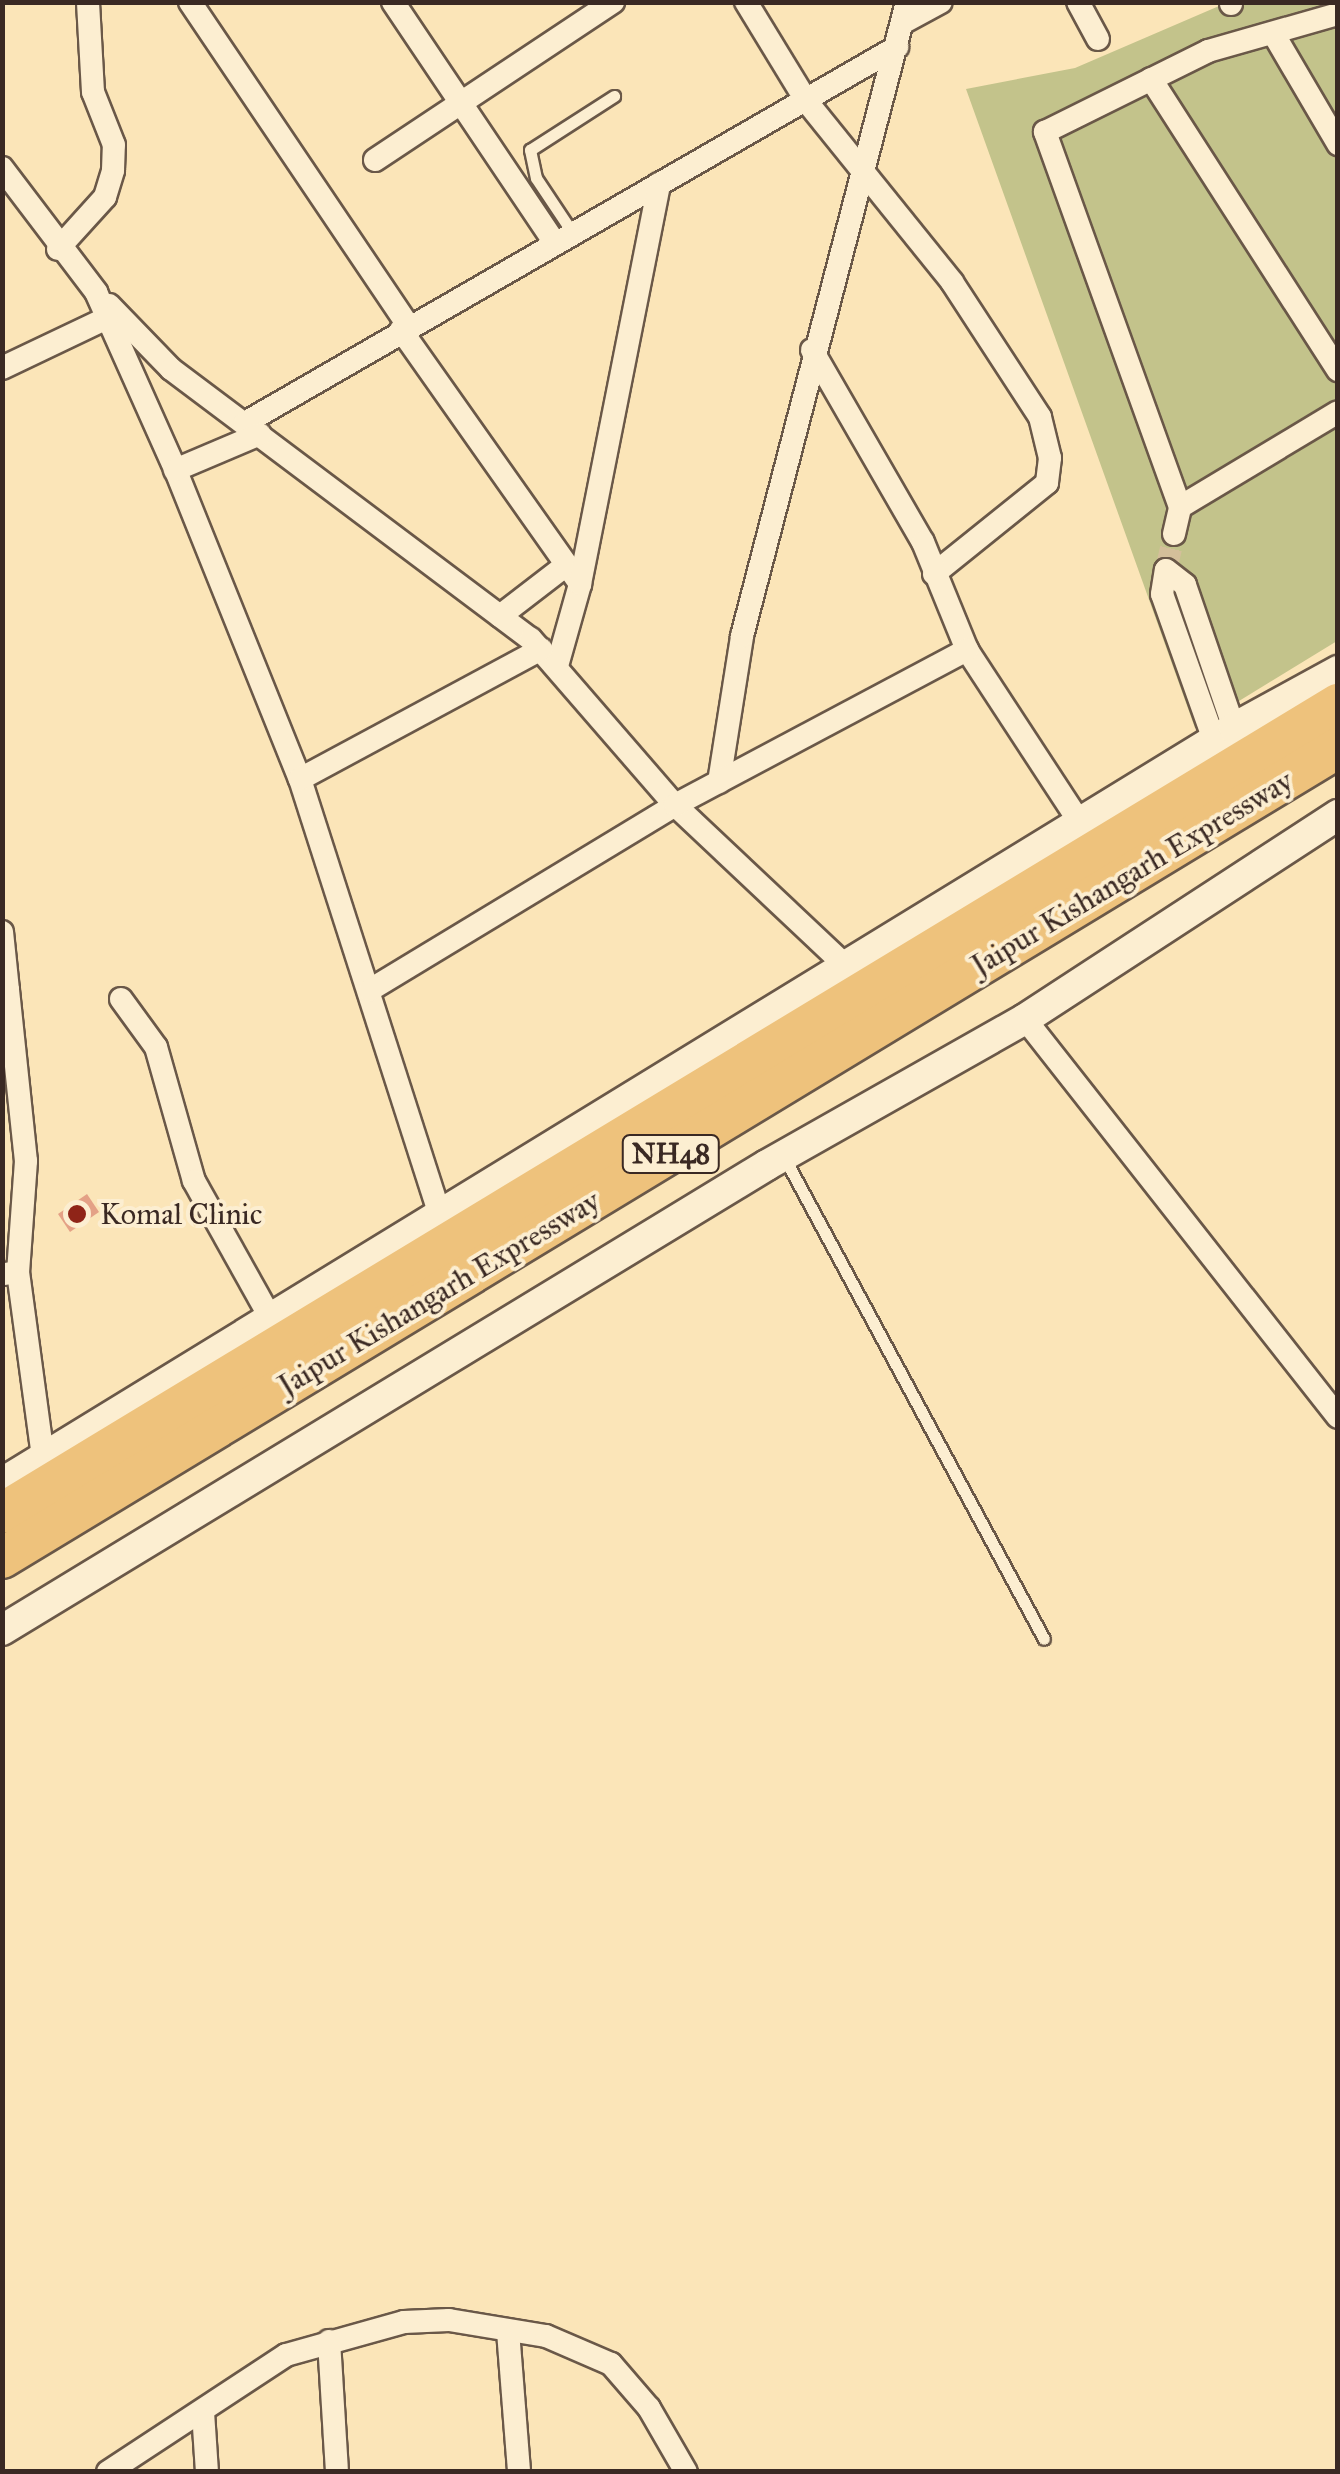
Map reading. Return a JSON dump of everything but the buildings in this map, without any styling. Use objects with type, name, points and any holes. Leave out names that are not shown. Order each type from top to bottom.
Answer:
[{"type":"highway","name":"Jaipur Kishangarh Expressway","points":[[2,1514],[1338,704]]},
{"type":"highway","name":"Jaipur Kishangarh Expressway","points":[[2,1558],[1338,748]]},
{"type":"street","points":[[58,250],[105,197],[113,170],[114,145],[92,92],[88,2]]},
{"type":"street","points":[[190,2],[404,327],[580,584]]},
{"type":"street","points":[[393,2],[460,102],[563,237]]},
{"type":"street","points":[[376,160],[612,2]]},
{"type":"street","points":[[746,2],[807,102],[952,282],[1040,417],[1050,458],[1047,483],[1037,497],[934,574]]},
{"type":"street","points":[[719,782],[742,636],[812,350],[904,13],[941,2]]},
{"type":"street","points":[[1078,2],[1098,39]]},
{"type":"street","points":[[1174,534],[1180,506],[1045,132],[1208,51],[1338,14]]},
{"type":"street","points":[[1273,33],[1338,144]]},
{"type":"street","points":[[175,470],[253,429],[404,327],[807,102],[896,48]]},
{"type":"street","points":[[1152,79],[1338,370]]},
{"type":"street","points":[[2,168],[58,250],[171,369],[500,616],[549,658],[675,806],[849,969]]},
{"type":"street","points":[[300,779],[549,658],[580,584],[659,184]]},
{"type":"street","points":[[96,292],[175,470],[300,779],[440,1214]]},
{"type":"street","points":[[2,368],[108,318]]},
{"type":"street","points":[[812,350],[923,542],[967,650],[1081,824]]},
{"type":"street","points":[[1180,506],[1338,412]]},
{"type":"street","points":[[500,616],[565,566]]},
{"type":"street","points":[[1166,570],[1185,585],[1224,734],[1162,594],[1166,570]]},
{"type":"street","points":[[370,990],[675,806],[967,650]]},
{"type":"street","points":[[2,1482],[849,969],[1224,734],[1338,671]]},
{"type":"street","points":[[2,1630],[783,1156],[1024,1018],[1338,815]]},
{"type":"street","points":[[2,932],[5,990],[26,1161],[10,1273],[43,1458]]},
{"type":"street","points":[[121,999],[156,1046],[194,1181],[270,1317]]},
{"type":"street","points":[[1024,1018],[1338,1417]]},
{"type":"street","points":[[122,2468],[286,2355],[404,2322],[449,2320],[580,2346],[612,2364],[648,2408],[686,2472]]},
{"type":"street","points":[[508,2331],[520,2472]]},
{"type":"street","points":[[329,2341],[338,2472]]},
{"type":"street","points":[[203,2412],[207,2472]]},
{"type":"lane","points":[[563,237],[536,178],[530,150],[614,96]]},
{"type":"lane","points":[[783,1156],[1044,1639]]},
{"type":"green space","points":[[1226,3],[1337,3],[1337,641],[1195,728],[966,89],[1075,68]]},
{"type":"tunnel","points":[[1166,570],[1174,534]]},
{"type":"place","name":"Komal Clinic","points":[[77,1214]]}]
